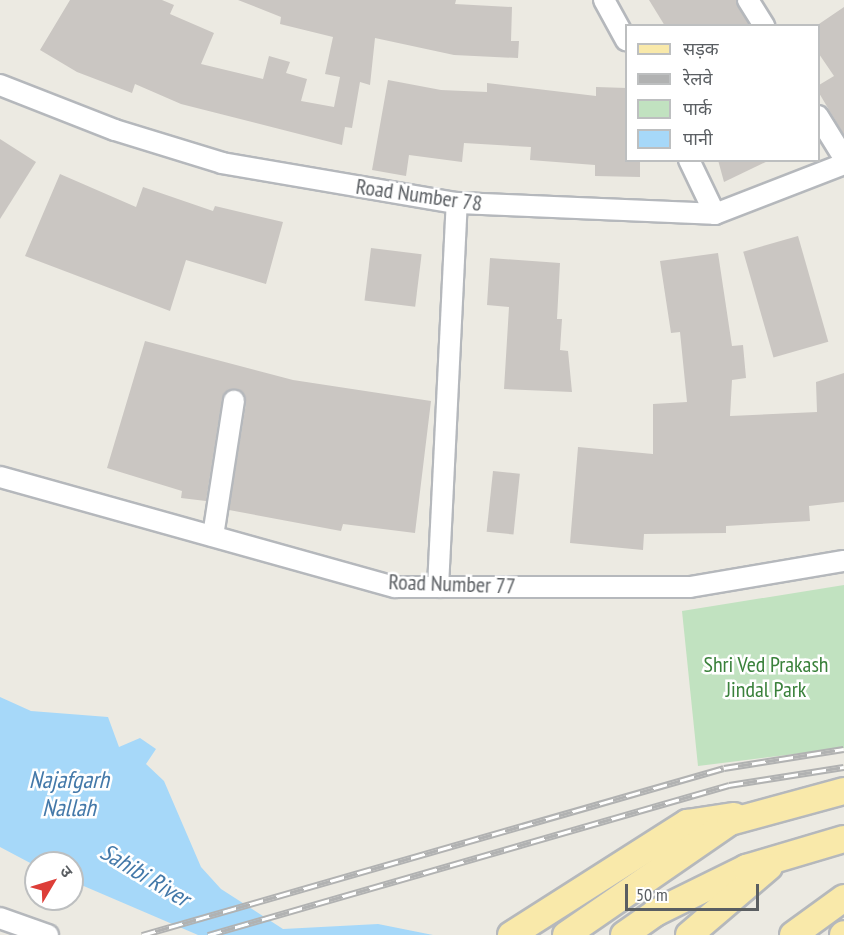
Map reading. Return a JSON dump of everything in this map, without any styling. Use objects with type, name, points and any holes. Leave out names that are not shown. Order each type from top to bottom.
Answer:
[{"type":"main road","points":[[511,935],[556,903],[687,823],[752,813],[844,791]]},
{"type":"main road","points":[[566,935],[752,813]]},
{"type":"main road","points":[[624,935],[655,913],[780,857],[844,839]]},
{"type":"main road","points":[[689,935],[780,857]]},
{"type":"main road","points":[[793,935],[844,898]]},
{"type":"street","points":[[604,0],[625,37]]},
{"type":"street","points":[[748,0],[763,24]]},
{"type":"street","name":"Road Number 78","points":[[0,85],[115,130],[222,164],[458,203],[715,214],[844,164]]},
{"type":"street","points":[[820,118],[844,158]]},
{"type":"street","points":[[691,162],[715,214]]},
{"type":"street","points":[[438,587],[458,203]]},
{"type":"street","points":[[213,536],[234,401]]},
{"type":"street","name":"Road Number 77","points":[[0,477],[395,587],[690,587],[844,561]]},
{"type":"street","points":[[0,918],[48,935]]},
{"type":"green space","name":"Shri Ved Prakash Jindal Park","points":[[844,585],[844,748],[698,766],[682,611]]},
{"type":"water","name":"Najafgarh Nallah","points":[[0,697],[31,711],[108,717],[119,747],[140,738],[156,749],[146,764],[164,781],[201,867],[221,889],[283,929],[378,924],[433,935],[198,935],[84,886],[84,851],[24,851],[24,860],[0,847]]},
{"type":"building","points":[[70,0],[162,0],[174,5],[170,14],[214,33],[201,64],[263,79],[269,56],[290,62],[286,73],[307,79],[301,101],[334,107],[340,77],[325,74],[333,37],[280,24],[281,17],[238,0],[456,0],[455,4],[512,7],[511,41],[519,41],[518,58],[454,55],[375,38],[370,85],[360,82],[352,128],[345,127],[342,145],[181,104],[135,84],[132,93],[77,72],[40,50]]},
{"type":"building","points":[[649,0],[736,0],[749,24],[664,24]]},
{"type":"building","points":[[844,7],[844,135],[820,95],[820,84],[834,76],[820,55],[819,24]]},
{"type":"building","points":[[388,80],[441,90],[487,92],[487,83],[596,96],[596,87],[625,88],[625,162],[640,162],[640,177],[595,176],[595,165],[530,160],[531,147],[464,143],[462,162],[409,155],[406,176],[372,170]]},
{"type":"building","points":[[0,139],[36,162],[0,219]]},
{"type":"building","points":[[719,162],[766,162],[724,182]]},
{"type":"building","points":[[60,174],[136,207],[143,187],[213,211],[215,206],[283,222],[266,284],[186,260],[170,311],[25,256]]},
{"type":"building","points":[[798,236],[828,342],[774,357],[743,252]]},
{"type":"building","points":[[371,248],[422,254],[415,307],[365,301]]},
{"type":"building","points":[[718,253],[732,346],[743,345],[746,378],[732,380],[730,416],[817,412],[816,382],[844,373],[844,502],[809,506],[810,521],[726,526],[726,533],[644,534],[643,550],[570,543],[578,447],[653,454],[653,404],[687,402],[680,332],[671,333],[660,261]]},
{"type":"building","points":[[490,258],[560,263],[557,319],[562,319],[560,350],[568,351],[572,392],[504,389],[509,307],[487,305]]},
{"type":"building","points":[[145,341],[293,380],[431,401],[415,533],[343,524],[341,531],[229,510],[246,403],[236,389],[222,399],[206,501],[181,498],[182,491],[107,468]]},
{"type":"building","points":[[493,471],[520,474],[513,534],[487,532]]},
{"type":"railway","points":[[142,935],[724,768],[844,749]]},
{"type":"railway","points":[[208,935],[729,785],[844,767]]},
{"type":"water label","name":"Sahibi River","points":[[145,875]]}]
